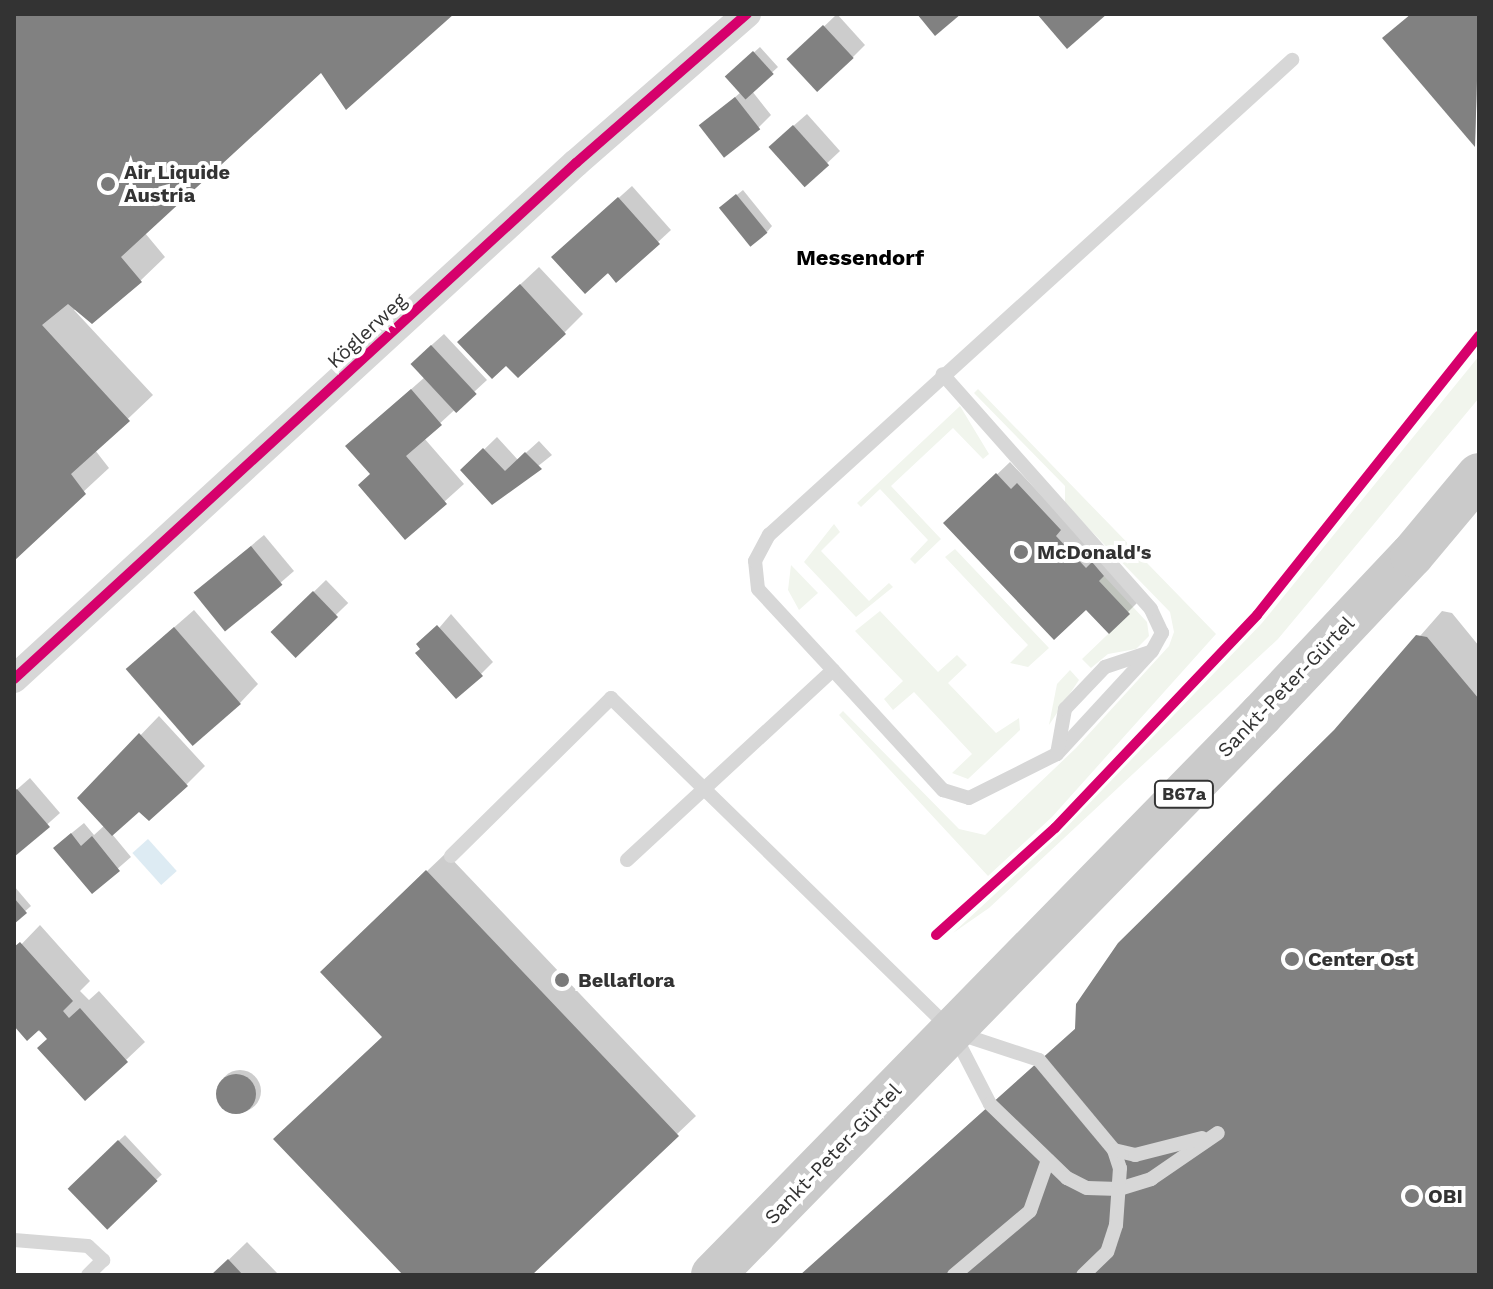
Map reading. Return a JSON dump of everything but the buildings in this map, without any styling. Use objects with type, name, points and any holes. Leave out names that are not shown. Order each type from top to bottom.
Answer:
[{"type":"main road","name":"Sankt-Peter-Gürtel","points":[[713,1275],[1283,692],[1412,555],[1479,475]]},
{"type":"street","name":"Köglerweg","points":[[14,679],[553,185],[747,14]]},
{"type":"lane","points":[[942,374],[1161,621],[1162,633],[1152,651],[1057,754],[969,798],[943,790],[758,589],[755,561],[769,535],[942,374],[1292,60]]},
{"type":"lane","points":[[1057,754],[1059,723],[1075,698],[1105,667],[1152,651]]},
{"type":"lane","points":[[627,860],[833,670]]},
{"type":"lane","points":[[451,856],[611,698],[953,1032],[990,1104],[1048,1160],[1087,1188],[1119,1189],[1151,1179],[1178,1153],[1135,1155],[1114,1150]]},
{"type":"lane","points":[[953,1032],[1039,1060],[1114,1150],[1119,1189],[1107,1252],[1083,1275]]},
{"type":"lane","points":[[954,1275],[1030,1211],[1048,1160]]},
{"type":"lane","points":[[14,1240],[88,1246],[103,1260],[88,1275]]},
{"type":"shaded area","points":[[1479,356],[1479,398],[1278,639],[989,908],[953,933],[1060,834],[1262,623]]},
{"type":"shaded area","points":[[978,389],[1216,634],[1052,817],[988,876],[839,715],[843,711],[959,829],[985,835],[1076,748],[1169,646],[1174,632],[1170,612],[1065,504],[1065,486],[974,393]]},
{"type":"shaded area","points":[[960,406],[989,454],[983,459],[953,428],[891,486],[941,539],[915,564],[910,559],[928,540],[880,489],[861,507],[857,503]]},
{"type":"shaded area","points":[[834,524],[840,532],[821,551],[869,601],[889,583],[893,587],[856,617],[804,562]]},
{"type":"shaded area","points":[[955,549],[1049,648],[1028,667],[1010,663],[1028,645],[945,557]]},
{"type":"shaded area","points":[[791,565],[818,593],[799,610],[788,590]]},
{"type":"shaded area","points":[[1104,576],[1147,622],[1149,636],[1136,649],[1108,654],[1091,668],[1082,659],[1129,614],[1099,581]]},
{"type":"shaded area","points":[[880,611],[938,672],[957,655],[967,665],[948,683],[996,733],[1019,718],[1020,730],[968,779],[952,773],[972,754],[914,692],[893,710],[884,699],[903,681],[855,631]]},
{"type":"shaded area","points":[[1070,670],[1079,680],[1049,725],[1057,684]]},
{"type":"shaded area","points":[[148,839],[177,871],[161,885],[132,853]]},
{"type":"cycle path","points":[[14,679],[576,163],[747,14]]},
{"type":"cycle path","points":[[936,935],[1055,828],[1257,615],[1479,336]]},
{"type":"place","name":"Air Liquide Austria","points":[[108,184]]},
{"type":"place","name":"McDonald's","points":[[1021,552]]},
{"type":"place","name":"Center Ost","points":[[1292,959]]},
{"type":"place","name":"Bellaflora","points":[[562,980]]},
{"type":"place","name":"OBI","points":[[1412,1196]]},
{"type":"district","name":"Messendorf","points":[[860,258]]}]
